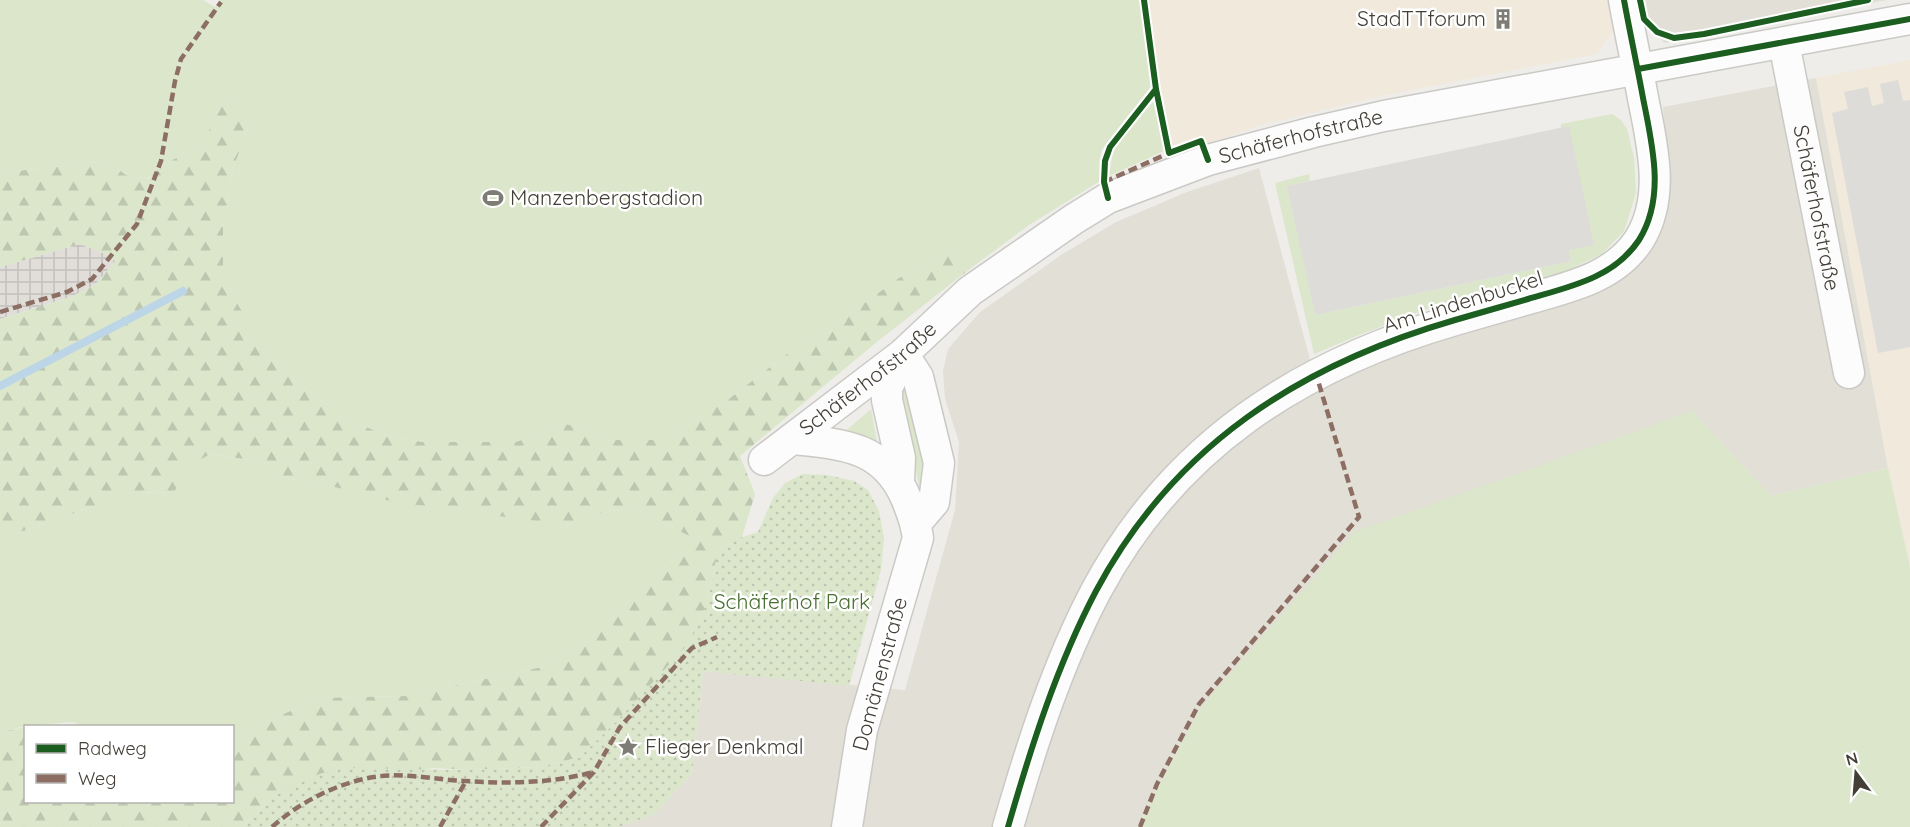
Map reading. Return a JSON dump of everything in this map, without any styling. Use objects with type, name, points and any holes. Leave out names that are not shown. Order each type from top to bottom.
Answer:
[{"type":"street","name":"Am Lindenbuckel","points":[[1008,827],[1044,714],[1065,658],[1096,591],[1126,542],[1160,498],[1219,439],[1257,409],[1289,388],[1378,345],[1582,284],[1608,270],[1628,255],[1648,222],[1654,201],[1655,174],[1624,0]]},
{"type":"street","name":"Schäferhofstraße","points":[[764,460],[903,354],[970,291],[1108,198],[1208,160],[1384,116],[1910,19]]},
{"type":"street","name":"Schäferhofstraße","points":[[1784,43],[1849,373]]},
{"type":"street","name":"Domänenstraße","points":[[899,481],[900,458],[887,400],[887,388],[903,354]]},
{"type":"street","points":[[903,354],[918,377],[924,394],[939,463],[934,502],[916,523]]},
{"type":"street","name":"Domänenstraße","points":[[792,439],[848,446],[876,459],[899,481],[916,523],[918,538],[862,730],[847,827]]},
{"type":"shaded area","points":[[1146,0],[1609,0],[1614,31],[1597,54],[1386,95],[1265,124],[1174,155],[1158,77]]},
{"type":"shaded area","points":[[1634,0],[1887,0],[1665,43],[1640,21]]},
{"type":"shaded area","points":[[1910,60],[1910,567],[1888,468],[1816,78]]},
{"type":"shaded area","points":[[1816,78],[1888,468],[1771,496],[1692,411],[1202,706],[1137,827],[620,827],[654,814],[692,774],[703,671],[905,690],[955,510],[959,442],[945,399],[943,371],[948,349],[980,312],[1061,255],[1116,222],[1187,192],[1259,168],[1313,371],[1609,285],[1669,178],[1663,107]]},
{"type":"shaded area","points":[[1898,80],[1903,101],[1910,100],[1910,347],[1878,353],[1832,113],[1848,109],[1844,92],[1868,87],[1872,106],[1884,103],[1880,84]]},
{"type":"shaded area","points":[[1569,126],[1594,245],[1569,250],[1571,261],[1315,315],[1287,186]]},
{"type":"shaded area","points":[[80,244],[108,255],[116,261],[96,284],[71,297],[0,319],[0,267]]},
{"type":"green space","name":"Manzenbergstadion","points":[[0,0],[203,0],[215,7],[220,0],[1146,0],[1158,77],[1102,149],[1099,162],[1100,181],[1029,225],[971,268],[952,251],[899,278],[787,354],[725,402],[665,440],[617,440],[566,424],[516,442],[422,442],[387,436],[350,420],[318,399],[286,372],[255,334],[233,296],[223,265],[223,227],[233,169],[248,127],[229,92],[200,147],[164,164],[147,179],[126,175],[106,161],[0,173]]},
{"type":"green space","points":[[229,92],[248,127],[233,169],[223,227],[223,265],[233,296],[255,334],[286,372],[318,399],[350,420],[387,436],[422,442],[516,442],[566,424],[617,440],[665,440],[725,402],[787,354],[899,278],[952,251],[971,268],[873,345],[740,456],[755,494],[742,537],[718,550],[708,601],[689,644],[580,757],[541,767],[468,770],[433,768],[279,793],[240,827],[0,827],[0,732],[24,727],[24,803],[234,803],[234,738],[318,698],[406,696],[542,667],[597,634],[641,587],[671,562],[691,537],[633,507],[600,513],[566,525],[395,502],[286,478],[251,460],[210,454],[184,469],[174,493],[135,492],[0,539],[0,319],[71,297],[96,284],[115,261],[108,255],[80,244],[0,267],[0,173],[106,161],[126,175],[148,179],[164,164],[200,147]]},
{"type":"green space","points":[[1154,101],[1164,151],[1109,176],[1113,152],[1118,142]]},
{"type":"green space","points":[[1612,114],[1621,120],[1627,129],[1634,158],[1636,193],[1624,231],[1602,254],[1566,271],[1427,309],[1314,354],[1275,183],[1309,174],[1310,181],[1288,186],[1315,315],[1571,261],[1569,250],[1569,126],[1561,128],[1561,124]]},
{"type":"green space","points":[[906,390],[911,396],[927,464],[921,497],[902,396],[902,391]]},
{"type":"green space","points":[[871,409],[878,447],[841,435]]},
{"type":"green space","points":[[1692,411],[1771,496],[1888,468],[1910,567],[1910,827],[1137,827],[1202,706],[1354,532]]},
{"type":"green space","points":[[209,454],[251,460],[286,478],[390,500],[566,525],[600,513],[633,507],[691,537],[671,562],[641,587],[597,634],[542,667],[406,696],[318,698],[234,738],[234,725],[79,725],[73,722],[24,725],[0,732],[0,539],[135,492],[173,493],[184,469]]},
{"type":"green space","name":"Schäferhof Park","points":[[803,474],[827,475],[854,481],[868,490],[879,511],[884,539],[881,570],[849,686],[703,671],[692,774],[654,814],[620,827],[240,827],[279,793],[319,774],[344,768],[468,770],[541,767],[580,757],[617,721],[688,644],[708,601],[718,550],[742,537],[758,532],[773,498],[785,483]]},
{"type":"waterway","points":[[0,386],[183,291]]},
{"type":"marked path","points":[[0,312],[67,292],[92,279],[137,224],[161,161],[181,59],[221,2]]},
{"type":"marked path","points":[[1104,182],[1169,153]]},
{"type":"marked path","points":[[1140,827],[1157,784],[1199,704],[1359,517],[1316,374]]},
{"type":"marked path","points":[[541,827],[594,772],[620,727],[692,648],[717,637]]},
{"type":"marked path","points":[[272,827],[295,809],[320,795],[346,784],[374,777],[408,776],[482,782],[515,782],[547,780],[594,772]]},
{"type":"marked path","points":[[440,827],[466,781]]},
{"type":"cycle path","points":[[1108,198],[1104,182],[1105,161],[1110,147],[1156,89],[1144,0]]},
{"type":"cycle path","points":[[1008,827],[1057,677],[1096,591],[1127,539],[1163,493],[1203,453],[1247,418],[1294,387],[1344,361],[1398,339],[1590,279],[1617,264],[1639,240],[1647,223],[1655,188],[1653,152],[1624,0]]},
{"type":"cycle path","points":[[1640,0],[1644,19],[1657,32],[1674,38],[1704,34],[1868,0]]},
{"type":"cycle path","points":[[1638,69],[1910,19]]},
{"type":"cycle path","points":[[1156,89],[1169,153],[1201,141],[1208,160]]},
{"type":"place","name":"StadTTforum","points":[[1503,19]]},
{"type":"place","name":"Manzenbergstadion","points":[[493,198]]},
{"type":"place","name":"Flieger Denkmal","points":[[628,747]]}]
